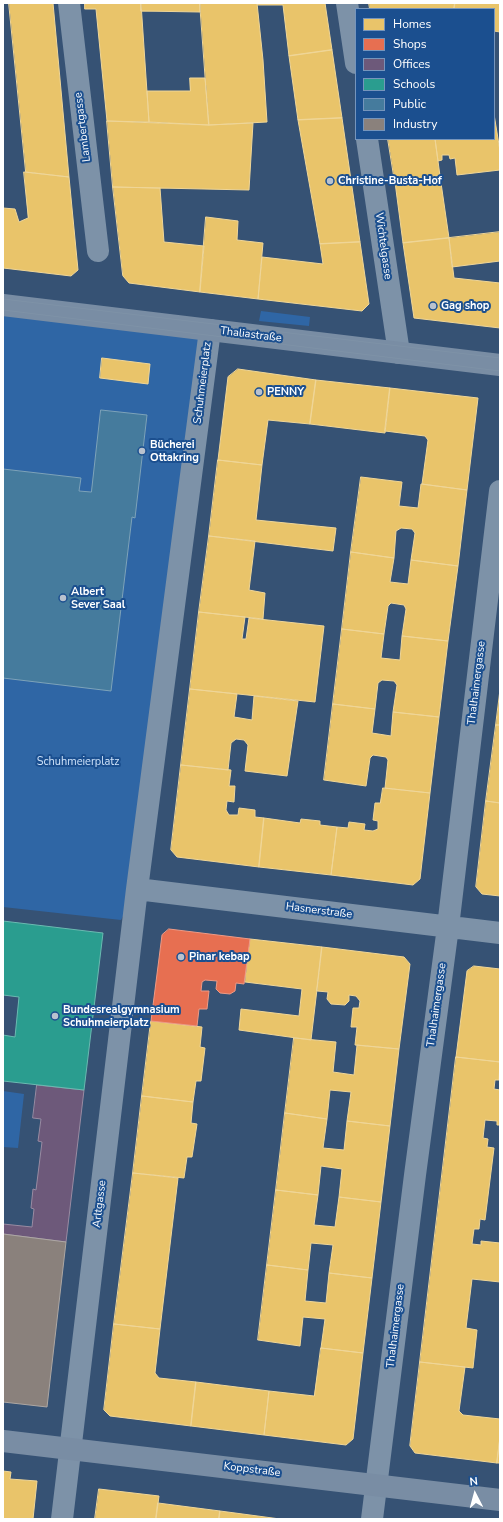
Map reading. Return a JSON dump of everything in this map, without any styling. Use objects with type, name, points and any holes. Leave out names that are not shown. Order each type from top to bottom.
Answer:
[{"type":"main road","name":"Thaliastraße","points":[[3,305],[500,365]]},
{"type":"main road","name":"Koppstraße","points":[[3,1441],[500,1500]]},
{"type":"street","name":"Lambertgasse","points":[[69,3],[98,251]]},
{"type":"street","points":[[347,3],[355,55]]},
{"type":"street","name":"Wichtelgasse","points":[[367,140],[399,353]]},
{"type":"street","name":"Schuhmeierplatz","points":[[137,889],[210,330]]},
{"type":"street","name":"Thalhaimergasse","points":[[372,1519],[448,927],[500,491]]},
{"type":"street","name":"Hasnerstraße","points":[[137,889],[500,933]]},
{"type":"street","name":"Arltgasse","points":[[62,1519],[137,889]]},
{"type":"green space","name":"Schuhmeierplatz","points":[[3,305],[210,330],[137,889],[121,920],[3,907],[3,678],[111,690],[132,517],[135,517],[147,416],[101,410],[91,492],[79,491],[80,478],[3,469]]},
{"type":"green space","points":[[261,311],[310,317],[309,326],[259,321]]},
{"type":"green space","points":[[3,1091],[24,1094],[18,1148],[3,1147]]},
{"type":"building: Homes","points":[[9,3],[53,3],[69,177],[26,172]]},
{"type":"building: Homes","points":[[85,3],[141,3],[149,122],[107,121],[96,9],[85,9]]},
{"type":"building: Homes","points":[[141,3],[200,3],[200,12],[141,11]]},
{"type":"building: Homes","points":[[200,3],[257,3],[263,60],[267,122],[209,125]]},
{"type":"building: Homes","points":[[257,3],[325,3],[332,50],[289,56],[283,5],[258,5]]},
{"type":"building: Homes","points":[[369,3],[455,3],[454,8],[370,8]]},
{"type":"building: Homes","points":[[455,3],[500,3],[500,32],[495,31],[495,8],[454,8]]},
{"type":"building: Homes","points":[[332,50],[342,118],[298,120],[289,56]]},
{"type":"building: Homes","points":[[190,78],[205,78],[209,125],[149,122],[147,91],[190,91]]},
{"type":"building: Homes","name":"Christine-Busta-Hof","points":[[342,118],[360,242],[320,244],[298,120]]},
{"type":"building: Homes","points":[[495,120],[500,151],[500,170],[457,175],[455,158],[450,159],[449,155],[442,155],[442,160],[438,161],[435,140],[495,140]]},
{"type":"building: Homes","points":[[107,121],[209,125],[253,123],[249,190],[113,187]]},
{"type":"building: Homes","points":[[388,140],[435,140],[440,176],[395,182]]},
{"type":"building: Homes","points":[[24,172],[69,177],[78,270],[71,276],[3,268],[3,208],[15,209],[19,222],[28,218]]},
{"type":"building: Homes","points":[[440,176],[449,238],[403,243],[395,182]]},
{"type":"building: Homes","points":[[113,187],[160,188],[164,242],[204,246],[200,292],[129,283],[123,276]]},
{"type":"building: Homes","points":[[206,217],[238,221],[237,240],[263,243],[258,299],[200,292]]},
{"type":"building: Homes","points":[[500,232],[500,261],[452,267],[449,238]]},
{"type":"building: Homes","points":[[449,238],[454,278],[500,283],[500,328],[414,318],[403,243]]},
{"type":"building: Homes","points":[[360,242],[369,304],[362,311],[258,299],[262,257],[323,264],[320,244]]},
{"type":"building: Homes","points":[[102,358],[150,364],[148,384],[100,378]]},
{"type":"building: Homes","points":[[238,369],[316,380],[310,424],[268,420],[262,465],[218,460],[228,377]]},
{"type":"building: Homes","points":[[316,380],[390,388],[385,433],[310,424]]},
{"type":"building: Homes","points":[[390,388],[478,398],[467,490],[422,484],[428,440],[425,436],[385,431]]},
{"type":"building: Homes","points":[[218,460],[262,465],[256,520],[336,528],[333,551],[209,536]]},
{"type":"building: Homes","points":[[361,477],[402,482],[399,506],[418,508],[421,484],[467,490],[458,566],[411,560],[415,533],[412,529],[401,528],[396,531],[394,558],[351,552]]},
{"type":"building: Homes","points":[[209,536],[255,541],[249,590],[265,593],[263,619],[199,612]]},
{"type":"building: Homes","points":[[351,552],[394,558],[390,582],[408,584],[411,560],[458,566],[448,641],[402,636],[406,609],[404,605],[391,603],[388,606],[384,634],[342,629]]},
{"type":"building: Homes","points":[[199,612],[245,617],[242,639],[246,639],[249,618],[324,626],[315,702],[190,689]]},
{"type":"building: Homes","points":[[342,629],[384,634],[381,658],[400,660],[402,636],[448,641],[439,717],[393,712],[397,685],[394,681],[382,680],[378,683],[375,709],[333,704]]},
{"type":"building: Homes","points":[[190,689],[237,694],[234,717],[252,720],[254,696],[298,701],[287,776],[245,771],[248,745],[244,740],[236,739],[231,743],[228,770],[181,765]]},
{"type":"building: Homes","points":[[500,690],[500,725],[496,725]]},
{"type":"building: Homes","points":[[333,704],[375,709],[372,733],[391,736],[393,712],[439,717],[430,793],[385,788],[388,760],[386,757],[373,755],[370,758],[366,786],[324,780]]},
{"type":"building: Homes","points":[[496,725],[500,725],[500,803],[486,801]]},
{"type":"building: Homes","points":[[181,765],[231,770],[229,786],[235,786],[234,802],[227,801],[226,810],[229,815],[238,815],[239,808],[255,810],[255,817],[264,818],[259,867],[177,857],[171,850]]},
{"type":"building: Homes","points":[[383,788],[430,793],[420,879],[413,885],[331,875],[337,827],[348,828],[349,822],[365,824],[364,830],[373,831],[378,829],[378,821],[373,820],[375,803],[380,803]]},
{"type":"building: Homes","points":[[486,801],[500,803],[500,896],[482,894],[476,887]]},
{"type":"building: Homes","points":[[264,818],[300,823],[301,819],[320,821],[320,825],[337,827],[331,875],[259,867]]},
{"type":"building: Homes","points":[[250,939],[322,947],[311,1040],[239,1030],[241,1009],[299,1016],[302,989],[245,982]]},
{"type":"building: Homes","points":[[322,947],[404,957],[410,964],[399,1049],[355,1045],[357,1027],[351,1027],[353,1008],[359,1008],[360,1001],[356,996],[349,995],[349,1001],[345,1005],[331,1004],[327,999],[328,992],[317,991]]},
{"type":"building: Homes","points":[[474,966],[500,969],[500,1062],[456,1057],[467,971]]},
{"type":"building: Homes","points":[[151,1021],[202,1027],[200,1047],[205,1048],[201,1081],[196,1081],[193,1102],[142,1096]]},
{"type":"building: Homes","points":[[294,1038],[336,1042],[333,1072],[354,1075],[357,1045],[399,1049],[390,1126],[347,1121],[351,1092],[330,1090],[327,1119],[285,1113]]},
{"type":"building: Homes","points":[[456,1057],[500,1062],[499,1080],[495,1080],[494,1089],[500,1090],[500,1125],[497,1125],[497,1121],[485,1120],[483,1138],[488,1139],[487,1147],[494,1148],[485,1220],[480,1219],[479,1229],[474,1229],[472,1244],[481,1245],[481,1241],[500,1243],[500,1282],[472,1279],[466,1328],[477,1330],[473,1368],[420,1362]]},
{"type":"building: Homes","points":[[142,1096],[193,1102],[191,1123],[197,1124],[192,1157],[187,1157],[184,1178],[133,1173]]},
{"type":"building: Homes","points":[[285,1113],[327,1119],[323,1148],[344,1150],[347,1121],[390,1126],[381,1202],[339,1197],[342,1169],[321,1166],[318,1195],[276,1190]]},
{"type":"building: Homes","points":[[133,1173],[178,1178],[160,1329],[114,1324]]},
{"type":"building: Homes","points":[[276,1190],[318,1195],[314,1225],[335,1227],[339,1197],[381,1202],[372,1278],[329,1273],[333,1245],[311,1243],[308,1270],[267,1265]]},
{"type":"building: Homes","points":[[267,1265],[308,1270],[305,1301],[326,1303],[329,1273],[372,1278],[363,1353],[321,1348],[325,1319],[303,1317],[300,1346],[258,1340]]},
{"type":"building: Homes","points":[[114,1324],[160,1329],[155,1373],[159,1378],[196,1382],[191,1426],[110,1416],[104,1410]]},
{"type":"building: Homes","points":[[321,1348],[363,1353],[353,1439],[346,1445],[264,1435],[269,1391],[314,1396]]},
{"type":"building: Homes","points":[[420,1362],[465,1367],[459,1411],[463,1415],[500,1419],[500,1437],[497,1463],[415,1453],[410,1446]]},
{"type":"building: Homes","points":[[196,1382],[269,1391],[264,1435],[191,1426]]},
{"type":"building: Homes","points":[[500,1437],[500,1463],[497,1463]]},
{"type":"building: Homes","points":[[3,1471],[11,1472],[10,1479],[37,1481],[33,1519],[3,1519]]},
{"type":"building: Homes","points":[[99,1489],[159,1496],[156,1519],[95,1519]]},
{"type":"building: Homes","points":[[158,1503],[220,1511],[219,1519],[156,1519]]},
{"type":"building: Homes","points":[[220,1511],[280,1519],[219,1519]]},
{"type":"building: Shops","points":[[169,929],[250,939],[244,984],[236,983],[235,991],[230,994],[220,993],[216,989],[217,981],[205,980],[202,982],[201,991],[209,991],[207,1009],[199,1009],[197,1026],[151,1021],[162,935]]},
{"type":"building: Offices","points":[[37,1085],[84,1090],[66,1242],[3,1234],[3,1224],[32,1227],[34,1209],[31,1208],[33,1189],[36,1190],[42,1142],[38,1141],[41,1119],[33,1118]]},
{"type":"building: Schools","name":"Bundesrealgymnasium Schuhmeierplatz","points":[[3,921],[103,933],[84,1090],[3,1081],[3,1035],[15,1037],[19,997],[3,995]]},
{"type":"building: Public","name":"Albert Sever Saal","points":[[101,410],[147,415],[135,518],[132,517],[111,691],[3,678],[3,469],[81,478],[79,491],[91,492]]},
{"type":"building: Industry","points":[[3,1234],[66,1242],[47,1407],[3,1402]]},
{"type":"tram line","points":[[3,299],[500,358]]},
{"type":"tram line","points":[[3,310],[500,371]]},
{"type":"place","name":"Christine-Busta-Hof","points":[[330,181]]},
{"type":"place","name":"Gag shop","points":[[433,306]]},
{"type":"place","name":"PENNY","points":[[259,392]]},
{"type":"place","name":"Bücherei Ottakring","points":[[142,451]]},
{"type":"place","name":"Albert Sever Saal","points":[[63,598]]},
{"type":"place","name":"Pinar kebap","points":[[181,957]]},
{"type":"place","name":"Bundesrealgymnasium Schuhmeierplatz","points":[[55,1016]]}]
